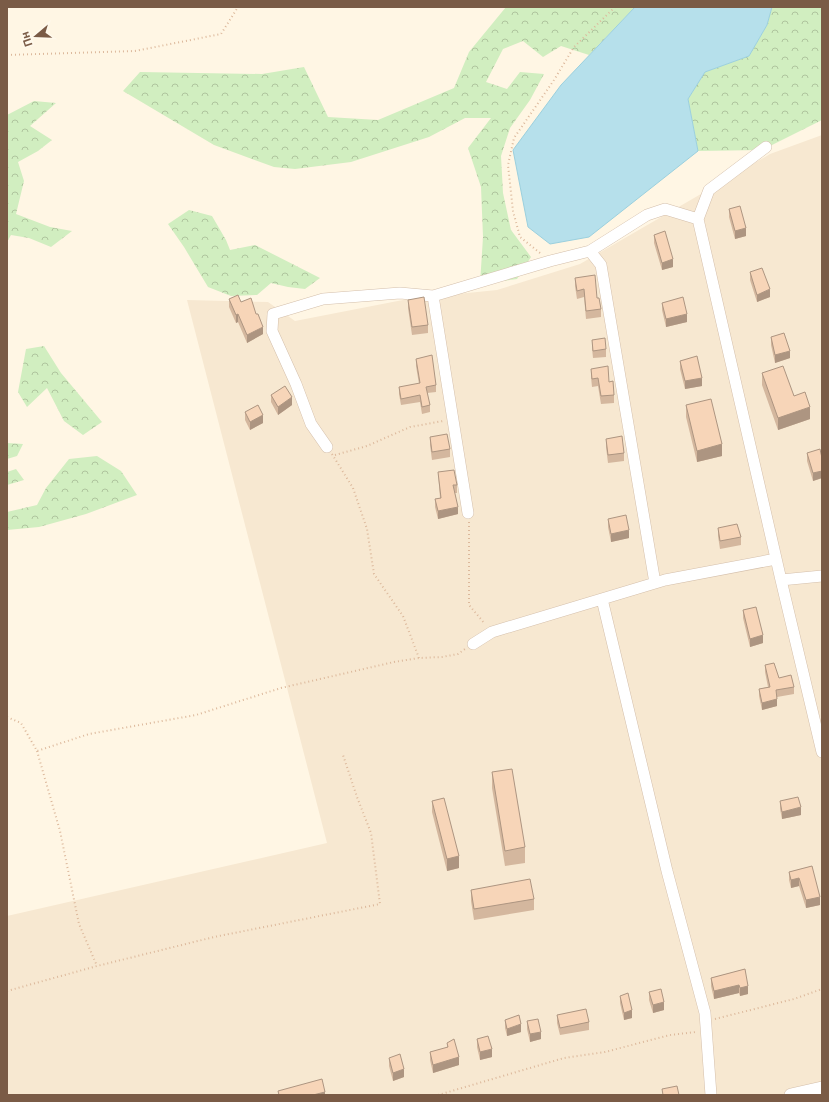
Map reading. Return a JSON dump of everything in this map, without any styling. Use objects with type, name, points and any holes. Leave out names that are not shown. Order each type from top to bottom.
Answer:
[{"type":"street","points":[[766,146],[708,190],[698,219],[822,752]]},
{"type":"street","points":[[330,451],[311,424],[296,384],[272,331],[273,314],[323,299],[400,293],[433,296],[550,261],[590,251],[647,215],[666,209],[698,219]]},
{"type":"street","points":[[590,251],[601,264],[655,583]]},
{"type":"street","points":[[433,296],[454,419],[468,514]]},
{"type":"street","points":[[473,644],[492,632],[655,583],[776,559]]},
{"type":"street","points":[[781,580],[822,576]]},
{"type":"street","points":[[602,600],[667,871],[705,1013],[711,1095]]},
{"type":"street","points":[[791,1095],[822,1088]]},
{"type":"path","points":[[7,55],[135,51],[221,34],[238,7]]},
{"type":"path","points":[[550,261],[520,237],[512,211],[508,165],[514,138],[554,80],[574,47],[616,7]]},
{"type":"path","points":[[419,658],[403,616],[374,574],[367,529],[353,488],[330,451],[367,446],[410,427],[454,419]]},
{"type":"path","points":[[468,514],[469,605],[492,632]]},
{"type":"path","points":[[37,751],[89,734],[196,715],[281,688],[394,662],[458,654],[473,644]]},
{"type":"path","points":[[7,717],[21,723],[37,751],[60,831],[79,924],[97,966]]},
{"type":"path","points":[[7,991],[97,966],[214,937],[380,904],[371,833],[343,755]]},
{"type":"path","points":[[438,1095],[564,1058],[605,1052],[706,1026],[822,989]]},
{"type":"shaded area","points":[[822,135],[822,1095],[7,1095],[7,916],[327,843],[187,300],[268,302],[295,321],[408,299],[497,290],[580,264],[770,154]]},
{"type":"green space","points":[[506,7],[635,7],[589,55],[561,46],[543,57],[523,41],[503,49],[486,82],[507,89],[520,72],[544,74],[530,100],[510,128],[501,156],[503,193],[511,230],[531,257],[517,279],[480,284],[483,237],[481,187],[468,148],[491,118],[465,118],[429,137],[351,162],[295,169],[274,167],[214,145],[123,91],[140,72],[262,74],[304,67],[328,117],[378,120],[454,88],[469,52]]},
{"type":"green space","points":[[772,7],[822,7],[822,120],[762,150],[698,151],[688,99],[705,72],[749,56],[767,25]]},
{"type":"green space","points":[[34,101],[56,103],[30,126],[52,140],[38,151],[18,162],[24,181],[16,214],[50,227],[72,231],[51,247],[29,238],[11,235],[7,242],[7,115]]},
{"type":"green space","points":[[189,210],[212,216],[230,250],[255,245],[320,278],[305,289],[271,283],[257,295],[231,296],[208,287],[168,224]]},
{"type":"green space","points":[[44,346],[61,373],[102,422],[83,435],[64,421],[47,388],[27,407],[18,392],[26,349]]},
{"type":"green space","points":[[7,443],[23,444],[17,456],[7,459]]},
{"type":"green space","points":[[97,456],[121,471],[137,495],[86,514],[39,527],[7,530],[7,512],[37,505],[46,488],[69,459]]},
{"type":"green space","points":[[16,469],[24,480],[7,485],[7,472]]},
{"type":"water","points":[[635,7],[772,7],[767,25],[749,56],[705,72],[688,99],[698,151],[589,237],[550,244],[528,227],[513,150],[561,85]]},
{"type":"building","points":[[740,206],[746,228],[735,231],[729,209]]},
{"type":"building","points":[[665,231],[673,259],[662,263],[654,235]]},
{"type":"building","points":[[762,268],[770,289],[757,295],[750,272]]},
{"type":"building","points":[[595,275],[597,298],[599,298],[601,309],[586,311],[584,289],[577,291],[575,278]]},
{"type":"building","points":[[238,295],[241,302],[251,298],[256,314],[258,314],[263,327],[247,335],[238,314],[236,315],[229,299]]},
{"type":"building","points":[[424,297],[428,325],[412,327],[408,300]]},
{"type":"building","points":[[683,297],[687,314],[666,319],[662,303]]},
{"type":"building","points":[[784,333],[790,351],[775,355],[771,337]]},
{"type":"building","points":[[605,338],[606,349],[593,351],[592,340]]},
{"type":"building","points":[[432,355],[436,385],[426,387],[430,405],[422,407],[420,395],[401,399],[399,387],[420,383],[416,359]]},
{"type":"building","points":[[697,356],[702,378],[685,381],[680,361]]},
{"type":"building","points":[[608,366],[609,382],[613,381],[614,395],[601,396],[598,378],[592,379],[591,369]]},
{"type":"building","points":[[783,366],[794,396],[805,392],[810,407],[778,418],[762,373]]},
{"type":"building","points":[[285,386],[292,397],[278,407],[271,395]]},
{"type":"building","points":[[711,399],[722,444],[697,451],[686,405]]},
{"type":"building","points":[[258,405],[263,415],[250,422],[245,412]]},
{"type":"building","points":[[447,434],[450,449],[432,452],[430,437]]},
{"type":"building","points":[[622,436],[624,453],[608,455],[606,439]]},
{"type":"building","points":[[820,449],[822,471],[813,473],[807,453]]},
{"type":"building","points":[[454,470],[457,485],[453,485],[458,507],[438,511],[435,499],[441,498],[438,472]]},
{"type":"building","points":[[626,515],[629,530],[611,534],[608,519]]},
{"type":"building","points":[[737,524],[741,537],[720,541],[718,528]]},
{"type":"building","points":[[756,607],[763,635],[750,639],[743,610]]},
{"type":"building","points":[[774,663],[779,678],[791,675],[794,687],[776,690],[777,699],[762,703],[759,689],[770,687],[765,665]]},
{"type":"building","points":[[512,769],[525,847],[505,851],[492,772]]},
{"type":"building","points":[[798,797],[801,807],[782,812],[780,801]]},
{"type":"building","points":[[444,798],[459,856],[447,859],[432,801]]},
{"type":"building","points":[[812,866],[820,897],[806,900],[799,878],[791,880],[789,872]]},
{"type":"building","points":[[530,879],[534,899],[474,909],[471,890]]},
{"type":"building","points":[[745,969],[748,986],[740,988],[739,985],[714,991],[711,978]]},
{"type":"building","points":[[661,989],[664,1002],[653,1005],[649,992]]},
{"type":"building","points":[[628,993],[632,1010],[624,1013],[620,996]]},
{"type":"building","points":[[586,1009],[589,1022],[560,1028],[557,1015]]},
{"type":"building","points":[[519,1015],[521,1024],[507,1029],[505,1020]]},
{"type":"building","points":[[538,1019],[541,1032],[530,1034],[527,1021]]},
{"type":"building","points":[[488,1036],[492,1049],[480,1052],[477,1039]]},
{"type":"building","points":[[454,1039],[459,1057],[433,1065],[430,1052],[448,1047],[447,1043]]},
{"type":"building","points":[[400,1054],[404,1069],[393,1073],[389,1058]]},
{"type":"building","points":[[322,1079],[325,1092],[313,1095],[279,1095],[278,1091]]},
{"type":"building","points":[[677,1086],[679,1095],[663,1095],[662,1089]]}]
